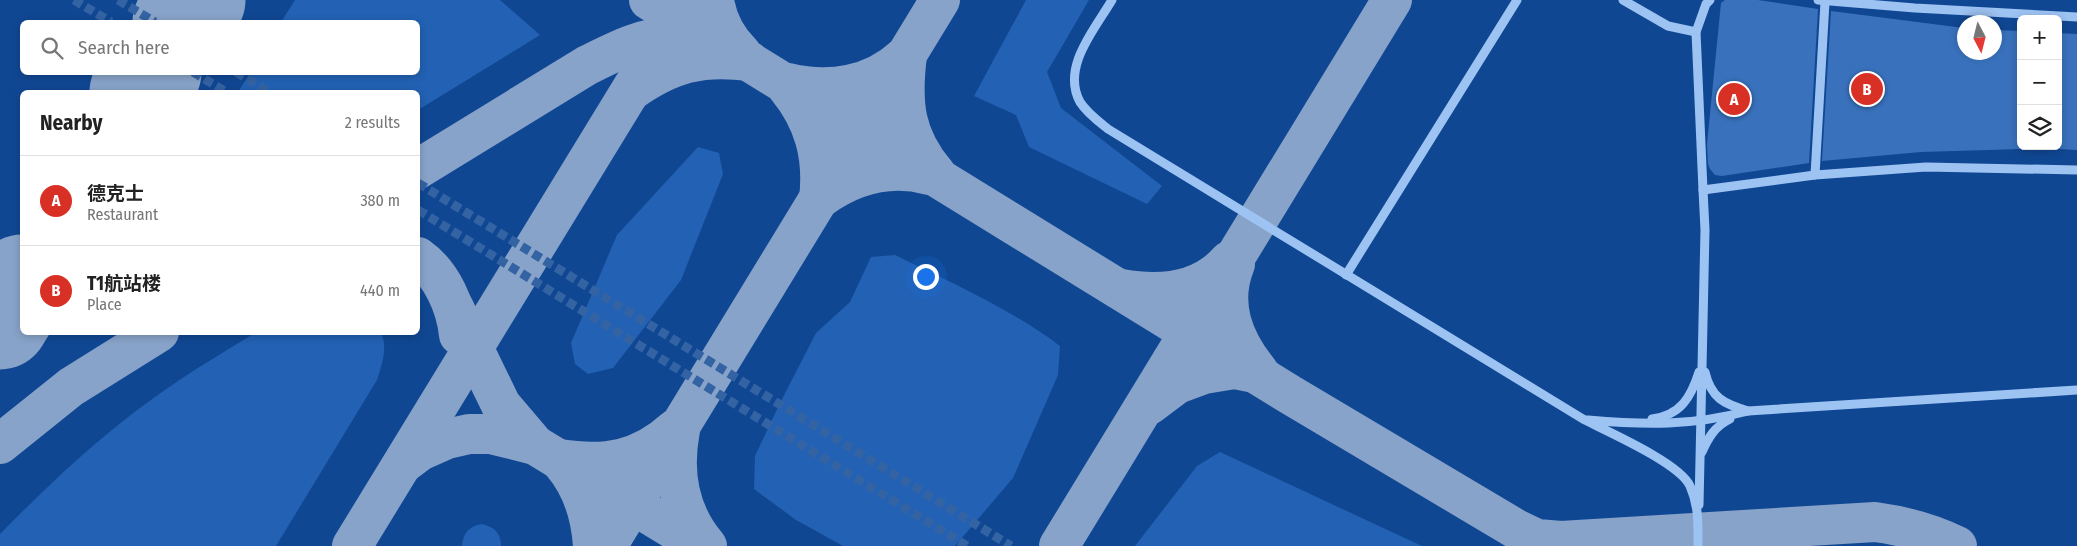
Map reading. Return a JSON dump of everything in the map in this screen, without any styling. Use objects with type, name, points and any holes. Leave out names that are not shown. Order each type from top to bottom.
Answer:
[{"type":"lane","points":[[1112,0],[1076,62],[1075,89],[1091,116],[1108,129],[1583,419],[1664,461],[1689,484],[1698,512]]},
{"type":"lane","points":[[1346,275],[1517,0]]},
{"type":"lane","points":[[1623,0],[1668,26],[1696,32]]},
{"type":"lane","points":[[1698,546],[1705,230],[1696,32],[1710,0]]},
{"type":"lane","points":[[1814,175],[1822,1],[2077,18]]},
{"type":"lane","points":[[1703,190],[1814,175],[1926,167],[2077,170]]},
{"type":"lane","points":[[1702,360],[1707,381],[1715,395],[1726,404],[1748,411]]},
{"type":"lane","points":[[1627,423],[1660,418],[1680,409],[1693,391],[1702,360]]},
{"type":"lane","points":[[1583,419],[1627,423],[1701,422],[1748,411],[2077,390]]},
{"type":"lane","points":[[1700,460],[1708,438],[1722,423],[1748,411]]},
{"type":"shaded area","points":[[295,0],[500,0],[540,35],[420,109],[420,90],[239,90],[249,75],[420,75],[420,20],[282,20]]},
{"type":"shaded area","points":[[1026,0],[1089,0],[1047,72],[1061,108],[1162,186],[1147,204],[1029,147],[1016,115],[974,96]]},
{"type":"shaded area","points":[[698,147],[719,153],[723,174],[681,280],[613,368],[588,374],[575,364],[571,343],[617,235]]},
{"type":"shaded area","points":[[895,255],[1000,308],[1041,332],[1060,346],[1058,375],[1013,478],[955,546],[843,546],[796,520],[754,489],[755,456],[816,333],[850,302],[871,257]]},
{"type":"shaded area","points":[[252,335],[382,335],[384,356],[377,380],[276,546],[0,546],[0,534],[63,472],[130,415],[206,363]]},
{"type":"shaded area","points":[[1220,452],[1422,546],[1135,546],[1197,466]]},
{"type":"shaded area","points":[[482,524],[496,531],[500,538],[501,546],[462,546],[467,531],[474,526]]},
{"type":"building","points":[[1725,0],[1758,0],[1818,9],[1809,163],[1722,176],[1715,175],[1710,169],[1707,144],[1721,3]]},
{"type":"building","points":[[1831,11],[1957,27],[1957,60],[2002,60],[2002,30],[2017,31],[2017,149],[1921,152],[1822,161]]},
{"type":"building","points":[[2062,33],[2077,34],[2077,150],[2062,149]]},
{"type":"taxiway","points":[[649,0],[1289,394],[1516,529],[1537,539],[1561,541],[1875,522],[1917,531],[1957,546]]},
{"type":"taxiway","points":[[352,546],[686,0]]},
{"type":"taxiway","points":[[714,0],[723,29],[741,53]]},
{"type":"taxiway","points":[[607,546],[940,0]]},
{"type":"taxiway","points":[[1059,546],[1392,0]]},
{"type":"taxiway","points":[[420,168],[586,66],[618,50],[641,42],[676,36]]},
{"type":"taxiway","points":[[907,55],[905,72],[907,118],[917,146],[936,174]]},
{"type":"taxiway","points":[[788,83],[819,87],[850,85],[878,75],[904,57]]},
{"type":"taxiway","points":[[631,91],[646,81],[687,63],[716,59],[749,61]]},
{"type":"taxiway","points":[[787,87],[804,112],[815,139],[820,168],[819,199]]},
{"type":"taxiway","points":[[819,199],[844,184],[871,174],[899,171],[929,175]]},
{"type":"taxiway","points":[[420,259],[427,264],[441,282],[455,313],[459,335]]},
{"type":"taxiway","points":[[1121,289],[1150,292],[1179,290],[1206,280],[1229,261]]},
{"type":"taxiway","points":[[1235,264],[1228,293],[1231,321],[1242,347],[1259,372]]},
{"type":"taxiway","points":[[454,308],[501,405],[535,445]]},
{"type":"taxiway","points":[[0,444],[71,387],[154,335]]},
{"type":"taxiway","points":[[1149,405],[1177,384],[1204,374],[1234,369],[1259,374]]},
{"type":"taxiway","points":[[559,459],[592,462],[621,459],[649,448],[675,429]]},
{"type":"taxiway","points":[[680,430],[677,461],[680,491],[689,519],[707,546]]},
{"type":"taxiway","points":[[404,463],[420,451],[447,439],[469,434],[491,434],[535,445],[701,546]]},
{"type":"taxiway","points":[[563,464],[576,483],[585,502],[593,546]]},
{"type":"runway","points":[[183,20],[196,0]]},
{"type":"runway","points":[[140,90],[150,75]]},
{"type":"runway","points":[[0,320],[20,287]]},
{"type":"tunnel","points":[[74,0],[108,20]]},
{"type":"tunnel","points":[[118,0],[152,20]]},
{"type":"tunnel","points":[[198,75],[223,90]]},
{"type":"tunnel","points":[[241,75],[266,90]]},
{"type":"tunnel","points":[[420,184],[1011,546]]},
{"type":"tunnel","points":[[420,211],[967,546]]},
{"type":"place","name":"T1航站楼","points":[[1867,89]]},
{"type":"place","name":"德克士","points":[[1734,99]]}]
